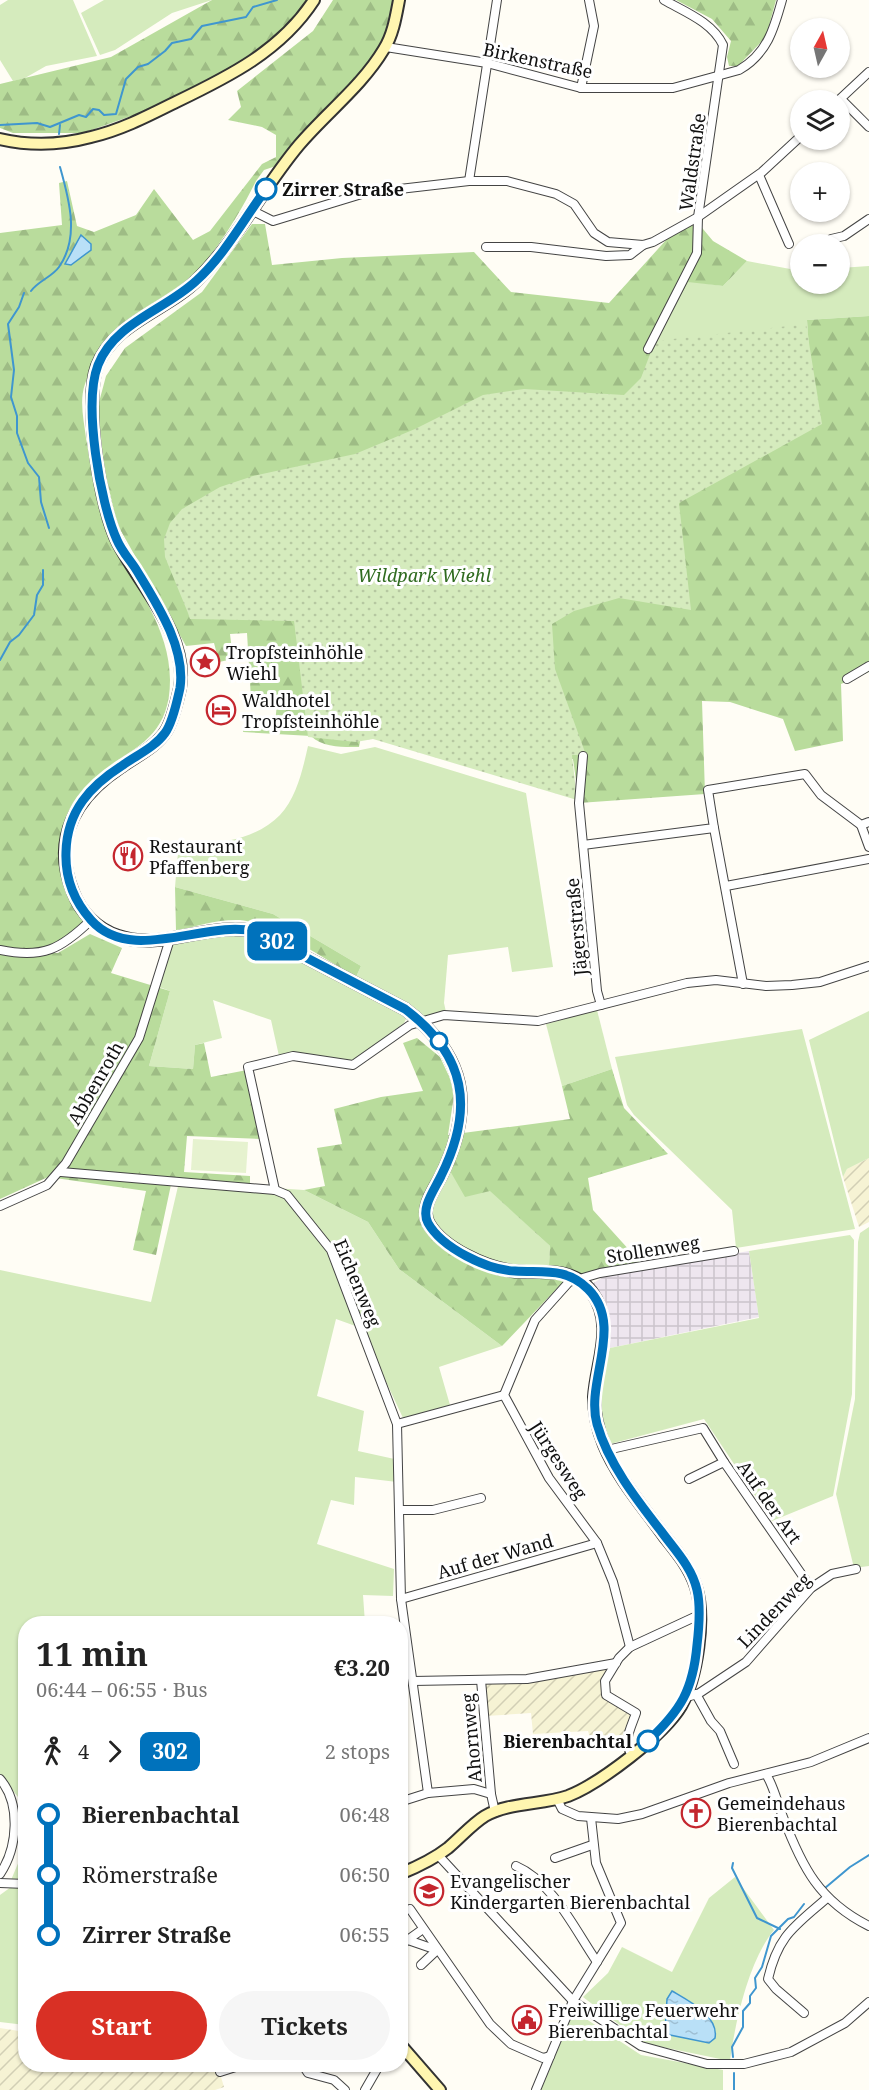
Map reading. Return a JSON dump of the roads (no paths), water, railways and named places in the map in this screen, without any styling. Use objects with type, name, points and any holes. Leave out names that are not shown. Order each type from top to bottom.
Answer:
[{"type":"main road","points":[[0,140],[27,144],[58,143],[90,138],[124,127],[223,79],[258,57],[288,34],[314,0]]},
{"type":"main road","points":[[399,0],[386,47],[354,87],[299,145],[198,279],[114,339],[98,366],[91,390],[90,405],[97,459],[111,525],[118,543],[170,631],[180,674],[180,688],[165,733],[144,752],[89,792],[77,808],[68,828],[66,863],[68,879],[76,900],[91,920],[118,936],[142,941],[170,939],[226,928],[242,928],[257,932],[372,991],[420,1021],[448,1053],[456,1069],[462,1095],[457,1137],[431,1195],[426,1209],[426,1220],[443,1241],[494,1267],[513,1271],[551,1270],[577,1279],[590,1291],[603,1321],[603,1350],[594,1398],[596,1421],[615,1464],[693,1576],[698,1591],[699,1615],[696,1659],[691,1696],[679,1709],[632,1755],[590,1784],[557,1799],[484,1816],[438,1855],[408,1870]]},
{"type":"main road","points":[[408,2053],[440,2090]]},
{"type":"street","points":[[469,181],[497,0]]},
{"type":"street","points":[[582,88],[594,26],[588,0]]},
{"type":"street","name":"Waldstraße","points":[[648,350],[697,253],[698,217],[723,45],[718,34],[664,0]]},
{"type":"street","name":"Birkenstraße","points":[[386,47],[487,63],[582,88],[673,88],[739,70],[756,57],[769,42],[782,0]]},
{"type":"street","points":[[850,90],[869,72]]},
{"type":"street","points":[[850,109],[869,127]]},
{"type":"street","points":[[251,210],[273,221],[365,193],[469,181],[507,181],[556,194],[574,204],[594,232],[608,242],[643,244],[653,242],[698,217],[759,175],[790,146]]},
{"type":"street","points":[[759,175],[789,244]]},
{"type":"street","points":[[847,234],[868,221]]},
{"type":"street","points":[[486,247],[531,247],[606,256],[630,255],[643,244]]},
{"type":"street","points":[[846,679],[869,666]]},
{"type":"street","name":"Jägerstraße","points":[[583,756],[579,803],[601,1005]]},
{"type":"street","points":[[743,984],[708,790],[805,774],[820,795],[865,824],[869,847]]},
{"type":"street","points":[[583,845],[714,828]]},
{"type":"street","points":[[726,886],[869,859]]},
{"type":"street","points":[[0,950],[52,950],[68,942],[91,920]]},
{"type":"street","name":"Abbenroth","points":[[0,1206],[47,1185],[61,1172],[139,1038],[170,939]]},
{"type":"street","points":[[61,1172],[275,1190],[248,1067],[293,1056],[353,1065],[397,1033],[420,1021],[463,1015],[519,1022],[538,1021],[687,982],[716,980],[743,984],[783,985],[820,982],[869,966]]},
{"type":"street","name":"Eichenweg","points":[[275,1190],[287,1195],[331,1250],[398,1424],[401,1599],[403,1616]]},
{"type":"street","name":"Stollenweg","points":[[577,1279],[600,1273],[734,1251]]},
{"type":"street","points":[[398,1424],[504,1395],[535,1320],[569,1282],[577,1279]]},
{"type":"street","name":"Jürgesweg","points":[[504,1395],[549,1478],[597,1543],[613,1582],[630,1647]]},
{"type":"street","name":"Auf der Art","points":[[607,1450],[704,1428],[724,1462],[811,1588]]},
{"type":"street","name":"Auf der Art","points":[[689,1479],[724,1462]]},
{"type":"street","points":[[401,1510],[433,1510],[481,1498]]},
{"type":"street","name":"Auf der Wand","points":[[401,1599],[597,1543]]},
{"type":"street","name":"Lindenweg","points":[[691,1696],[746,1662],[811,1588],[832,1574],[856,1569]]},
{"type":"street","points":[[632,1755],[627,1748],[627,1739],[636,1713],[606,1695],[605,1681],[616,1663],[630,1647],[699,1615]]},
{"type":"street","name":"Eichenweg","points":[[408,1647],[428,1793]]},
{"type":"street","points":[[413,1681],[527,1679],[616,1663]]},
{"type":"street","name":"Ahornweg","points":[[481,1680],[491,1794],[495,1812]]},
{"type":"street","points":[[691,1696],[720,1731],[734,1764]]},
{"type":"street","points":[[557,1799],[562,1809],[578,1816],[618,1819],[642,1814],[729,1783],[811,1762],[869,1738]]},
{"type":"street","points":[[766,1774],[796,1851],[808,1874],[827,1898],[853,1919],[869,1926]]},
{"type":"street","points":[[0,1779],[7,1788],[12,1802],[14,1842],[0,1874]]},
{"type":"street","points":[[408,1799],[428,1793],[474,1789],[491,1794]]},
{"type":"street","points":[[536,2090],[573,2001],[621,1923],[596,1863],[592,1845],[591,1818]]},
{"type":"street","points":[[555,1858],[592,1845]]},
{"type":"street","points":[[438,1855],[573,2001],[641,2046],[675,2057],[726,2065],[744,2064],[791,2052],[845,2023],[869,2002]]},
{"type":"street","points":[[516,1866],[531,1873],[551,1896],[597,1962]]},
{"type":"street","points":[[0,1883],[18,1884]]},
{"type":"street","points":[[804,2013],[768,1979],[776,1950],[785,1935],[827,1898]]},
{"type":"street","points":[[410,1909],[437,1950],[502,2036],[511,2044],[543,2058],[550,2056]]},
{"type":"street","points":[[408,1938],[423,1929]]},
{"type":"street","points":[[408,1941],[437,1950]]},
{"type":"street","points":[[421,1965],[437,1950]]},
{"type":"street","points":[[307,2072],[334,2080],[345,2090]]},
{"type":"street","points":[[365,2090],[375,2072]]},
{"type":"water","points":[[81,235],[91,244],[91,250],[71,265],[65,264]]},
{"type":"water","points":[[672,1991],[694,2004],[708,2016],[715,2030],[715,2038],[709,2043],[670,2035],[665,2031],[667,1999]]},
{"type":"waterway","points":[[0,125],[37,123],[50,127],[79,115],[86,117],[93,109],[99,110],[104,115],[116,114],[126,79],[138,67],[148,64],[172,43],[191,39],[202,26],[246,17],[253,7],[277,0]]},
{"type":"waterway","points":[[59,134],[60,125]]},
{"type":"waterway","points":[[31,291],[59,267],[69,243],[71,218],[60,167]]},
{"type":"waterway","points":[[24,293],[19,307],[8,324],[14,370],[11,397],[17,416],[17,433],[28,463],[39,477],[41,502],[49,528]]},
{"type":"waterway","points":[[0,660],[10,642],[19,635],[34,615],[37,595],[43,585],[43,570]]},
{"type":"waterway","points":[[825,1888],[850,1867],[869,1855]]},
{"type":"waterway","points":[[733,1863],[732,1868],[757,1918],[780,1929]]},
{"type":"waterway","points":[[733,2057],[732,2047],[743,2027],[743,2011],[750,2003],[750,1996],[756,1988],[755,1978],[762,1967],[771,1936],[788,1919],[794,1917],[804,1904]]},
{"type":"waterway","points":[[734,2073],[734,2090]]},
{"type":"place","name":"Zirrer Straße","points":[[266,189]]},
{"type":"place","name":"Tropfsteinhöhle Wiehl","points":[[205,662]]},
{"type":"place","name":"Waldhotel Tropfsteinhöhle","points":[[221,710]]},
{"type":"place","name":"Restaurant Pfaffenberg","points":[[128,856]]},
{"type":"place","name":"Bierenbachtal","points":[[648,1741]]},
{"type":"place","name":"Gemeindehaus Bierenbachtal","points":[[696,1813]]},
{"type":"place","name":"Evangelischer Kindergarten Bierenbachtal","points":[[429,1891]]},
{"type":"place","name":"Freiwillige Feuerwehr Bierenbachtal","points":[[527,2020]]},
{"type":"park label","name":"Wildpark Wiehl","points":[[424,575]]}]
